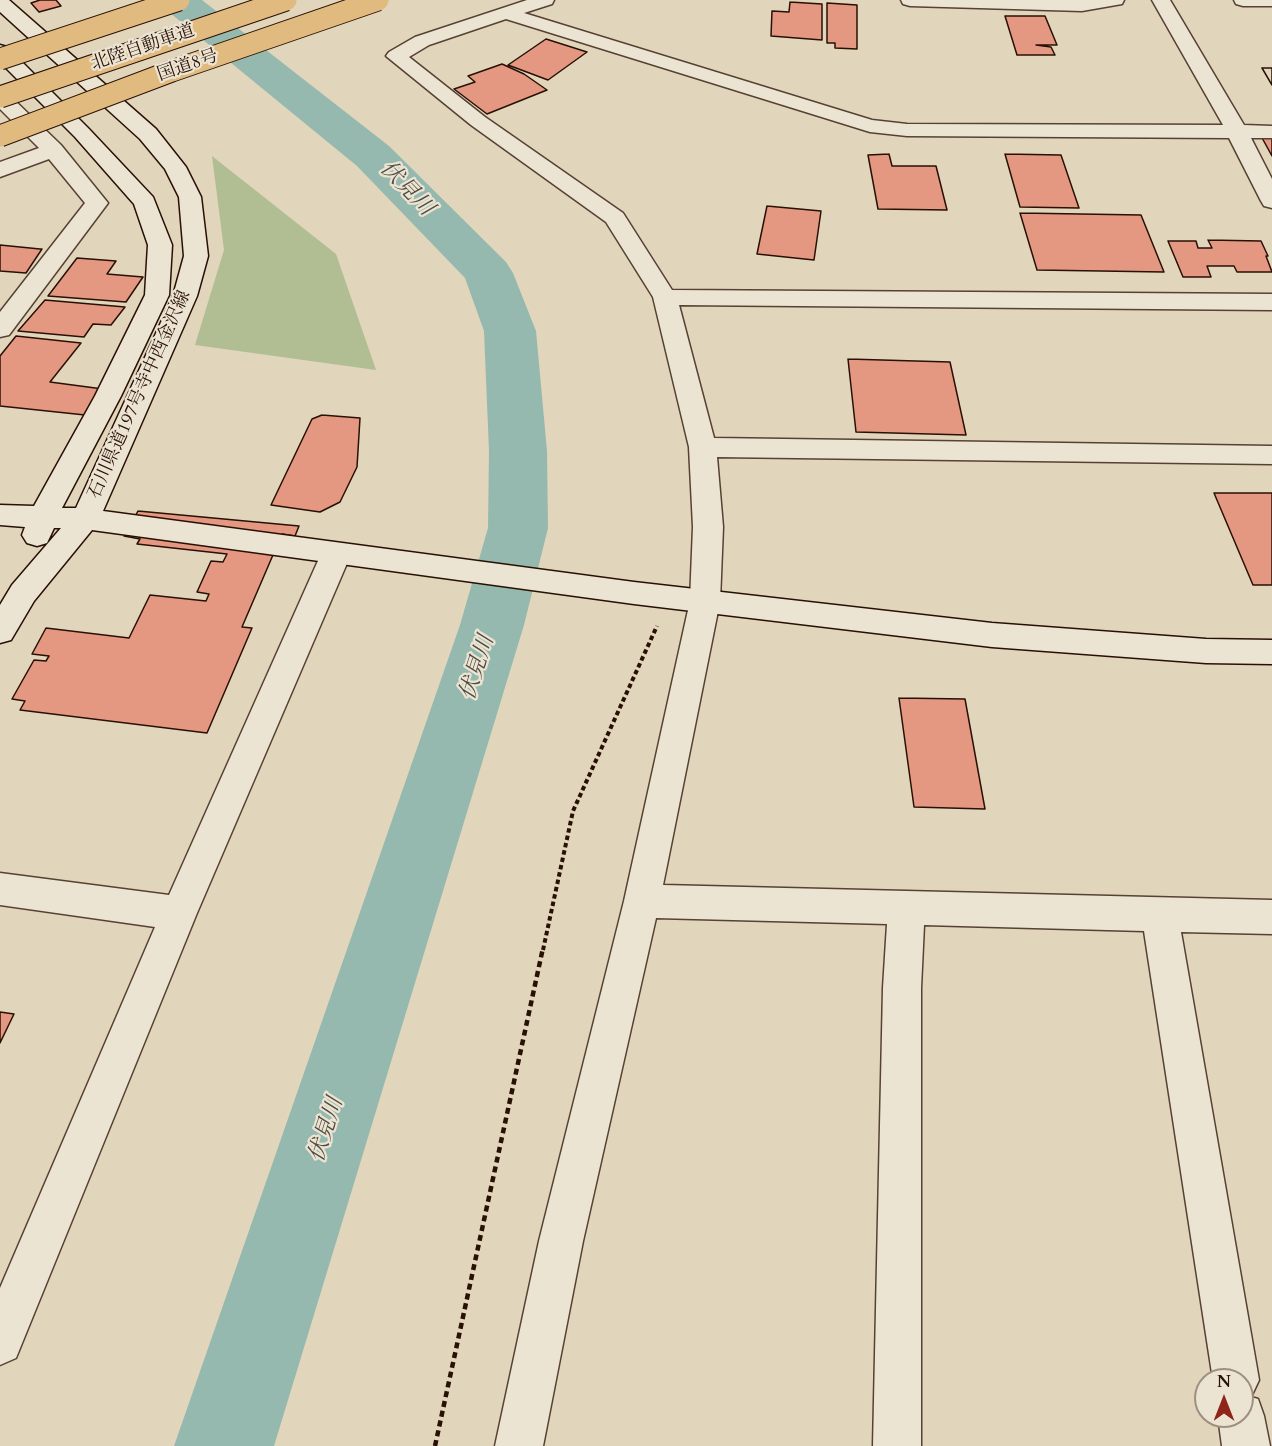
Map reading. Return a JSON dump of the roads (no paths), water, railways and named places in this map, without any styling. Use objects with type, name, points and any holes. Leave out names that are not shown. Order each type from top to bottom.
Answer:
[{"type":"highway","points":[[0,44],[140,0]]},
{"type":"highway","points":[[0,59],[179,0]]},
{"type":"highway","name":"北陸自動車道","points":[[0,76],[230,0]]},
{"type":"highway","name":"北陸自動車道","points":[[0,97],[286,0]]},
{"type":"highway","points":[[0,116],[331,0]]},
{"type":"highway","name":"国道8号","points":[[0,136],[172,71],[378,0]]},
{"type":"street","points":[[519,1446],[561,1241],[642,901],[705,601],[708,527],[703,447],[665,297],[615,218],[478,121],[396,56],[422,40],[508,14],[545,0]]},
{"type":"street","points":[[910,0],[1082,5],[1115,0]]},
{"type":"street","points":[[1161,0],[1237,132],[1272,201]]},
{"type":"street","points":[[1243,0],[1272,0]]},
{"type":"street","name":"石川県道197号寺中西金沢線","points":[[0,2],[148,134],[175,167],[190,197],[196,256],[185,296],[85,519],[23,592],[0,631]]},
{"type":"street","points":[[508,14],[870,126],[907,130],[1272,132]]},
{"type":"street","name":"石川県道197号寺中西金沢線","points":[[0,51],[97,149],[145,202],[160,245],[157,295],[108,396],[42,518],[23,592]]},
{"type":"street","points":[[0,97],[53,150],[97,202],[0,328]]},
{"type":"street","points":[[0,170],[53,150]]},
{"type":"street","points":[[665,297],[1272,302]]},
{"type":"street","points":[[703,447],[1272,455]]},
{"type":"street","points":[[0,515],[85,519],[634,592],[992,635],[1206,651],[1272,652]]},
{"type":"street","points":[[0,1342],[179,913],[352,555]]},
{"type":"street","points":[[0,889],[179,913]]},
{"type":"street","points":[[642,901],[1272,917]]},
{"type":"street","points":[[897,1446],[902,988],[906,908]]},
{"type":"street","points":[[1160,914],[1234,1368]]},
{"type":"street","points":[[1244,1428],[1246,1446]]},
{"type":"waterway","name":"伏見川","points":[[178,0],[373,156],[488,273],[510,331],[518,451],[518,528],[492,625],[224,1446]]}]
